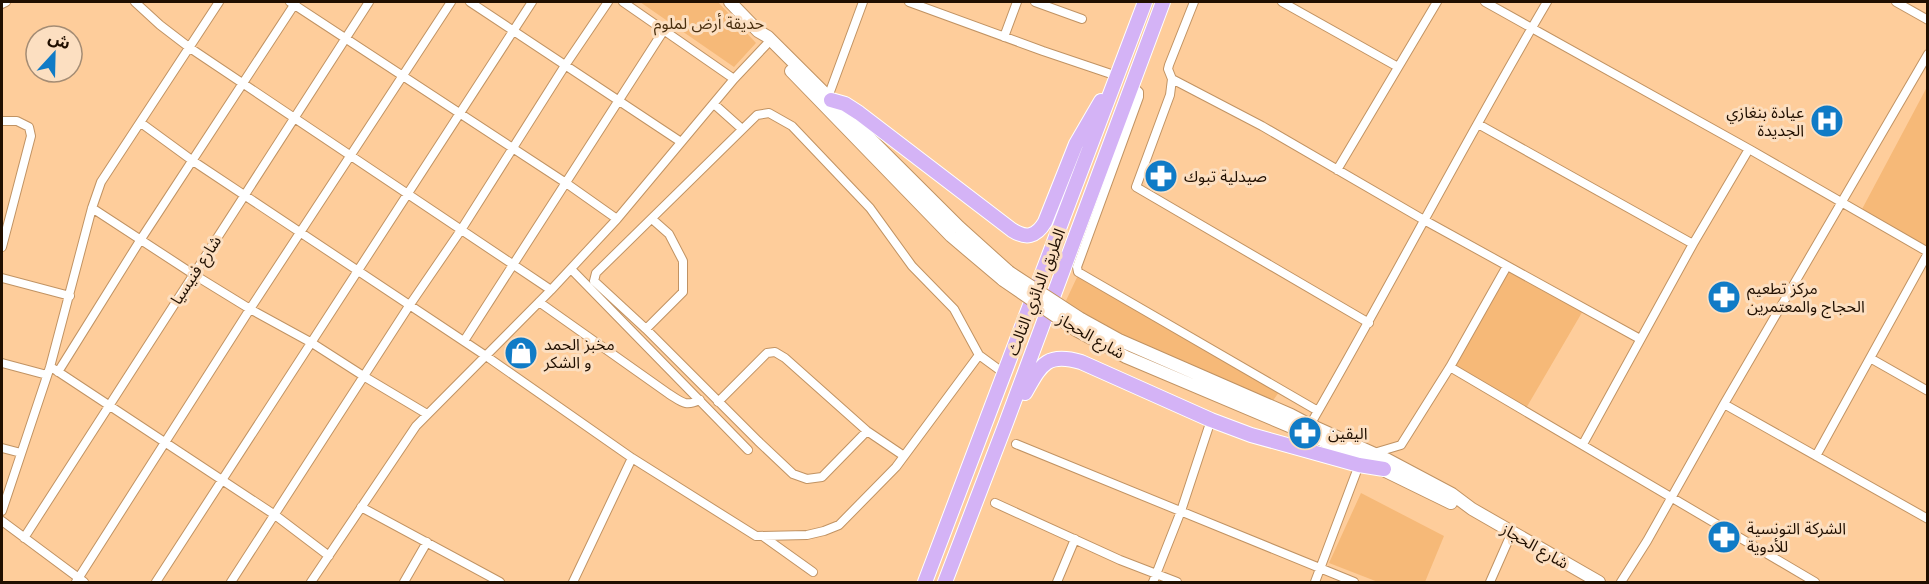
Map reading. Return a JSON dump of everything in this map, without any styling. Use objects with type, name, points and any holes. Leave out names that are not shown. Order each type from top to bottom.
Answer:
[{"type":"highway","name":"الطريق الدائري الثالث","points":[[924,582],[1145,2]]},
{"type":"highway","name":"الطريق الدائري الثالث","points":[[945,582],[1163,2]]},
{"type":"highway","points":[[829,98],[846,104],[858,112],[1012,230],[1020,235],[1028,236],[1041,229],[1076,144],[1098,105],[1115,81]]},
{"type":"highway","points":[[1006,423],[1039,369],[1051,359],[1065,357],[1251,435],[1359,465],[1384,469]]},
{"type":"main road","name":"شارع الحجاز","points":[[730,2],[758,31],[768,37],[1006,276]]},
{"type":"main road","name":"شارع الحجاز","points":[[758,31],[766,45],[951,236],[1078,325],[1126,357],[1320,439],[1458,506],[1472,509]]},
{"type":"main road","name":"شارع الحجاز","points":[[1078,325],[1119,340],[1292,415],[1373,453],[1452,494],[1472,509],[1599,582]]},
{"type":"street","points":[[2,4],[6,2]]},
{"type":"street","points":[[135,2],[159,25],[190,48],[551,290]]},
{"type":"street","points":[[2,511],[52,371],[69,296],[101,182],[219,2]]},
{"type":"street","points":[[52,371],[193,161],[293,2],[617,219]]},
{"type":"street","name":"شارع فنيسيا","points":[[24,538],[369,2]]},
{"type":"street","points":[[2,521],[79,581],[250,309],[451,2]]},
{"type":"street","points":[[470,2],[681,142]]},
{"type":"street","points":[[156,582],[532,2]]},
{"type":"street","points":[[231,582],[608,2]]},
{"type":"street","points":[[623,2],[734,79]]},
{"type":"street","points":[[829,98],[863,2]]},
{"type":"street","points":[[909,2],[1115,81]]},
{"type":"street","points":[[1004,37],[1017,2]]},
{"type":"street","points":[[1035,2],[1082,19]]},
{"type":"street","points":[[1194,2],[1170,61],[1168,69],[1172,79],[1167,104],[1136,187],[1369,323]]},
{"type":"street","points":[[1282,2],[1398,68]]},
{"type":"street","points":[[1337,170],[1437,2]]},
{"type":"street","points":[[1485,2],[1749,149],[1928,253],[1816,456]]},
{"type":"street","points":[[1310,425],[1547,2]]},
{"type":"street","points":[[1896,2],[1928,20]]},
{"type":"street","points":[[464,341],[664,30]]},
{"type":"street","points":[[311,582],[408,435],[551,290],[617,219],[734,79],[766,45]]},
{"type":"street","points":[[1621,582],[1647,541],[1928,54]]},
{"type":"street","points":[[1172,79],[1262,126],[1424,220],[1640,339]]},
{"type":"street","points":[[1132,85],[1139,92],[1139,97],[1077,267],[1078,272],[1318,411]]},
{"type":"street","points":[[714,104],[742,129]]},
{"type":"street","points":[[867,431],[822,477],[807,479],[793,474],[594,281],[596,273],[757,115],[769,113],[792,126],[870,208],[912,266],[954,309],[979,355],[1005,374]]},
{"type":"street","points":[[2,121],[17,120],[29,127],[30,136],[2,248]]},
{"type":"street","points":[[141,123],[193,161],[464,341],[632,458],[751,534],[764,537],[807,535],[839,525],[896,467],[979,355]]},
{"type":"street","points":[[1478,124],[1693,244]]},
{"type":"street","points":[[1583,444],[1693,244],[1749,149]]},
{"type":"street","points":[[92,208],[193,274],[312,343],[427,414]]},
{"type":"street","points":[[646,329],[680,297],[684,287],[683,261],[669,234],[651,219]]},
{"type":"street","points":[[1373,453],[1401,445],[1450,367],[1508,266]]},
{"type":"street","points":[[571,268],[748,450]]},
{"type":"street","points":[[2,278],[69,296]]},
{"type":"street","points":[[539,302],[685,404],[700,400]]},
{"type":"street","points":[[718,402],[767,353],[775,352],[785,357],[867,431],[904,456]]},
{"type":"street","points":[[1870,358],[1928,391]]},
{"type":"street","points":[[2,363],[52,371],[110,405],[275,515],[329,556]]},
{"type":"street","points":[[1450,367],[1815,582]]},
{"type":"street","points":[[1724,404],[1928,519]]},
{"type":"street","points":[[1154,578],[1181,512],[1211,420]]},
{"type":"street","points":[[1016,444],[1354,582]]},
{"type":"street","points":[[2,448],[21,453]]},
{"type":"street","points":[[573,582],[632,458]]},
{"type":"street","points":[[1315,582],[1359,465]]},
{"type":"street","points":[[995,502],[1154,578],[1177,582]]},
{"type":"street","points":[[362,507],[500,582]]},
{"type":"street","points":[[1490,582],[1512,532]]},
{"type":"street","points":[[764,537],[813,572]]},
{"type":"street","points":[[1057,582],[1075,539]]},
{"type":"street","points":[[405,582],[428,542]]},
{"type":"green space","name":"حديقة أرض لملوم","points":[[640,2],[718,2],[756,43],[734,67]]},
{"type":"green space","points":[[1927,87],[1927,250],[1861,211]]},
{"type":"green space","points":[[1507,266],[1584,309],[1525,410],[1451,367]]},
{"type":"green space","points":[[1079,273],[1281,389],[1270,405],[1063,307]]},
{"type":"green space","points":[[1361,493],[1444,536],[1425,582],[1378,582],[1329,563]]},
{"type":"place","name":"عيادة بنغازي الجديدة","points":[[1827,121]]},
{"type":"place","name":"صيدلية تبوك","points":[[1161,176]]},
{"type":"place","name":"مركز تطعيم الحجاج والمعتمرين","points":[[1724,297]]},
{"type":"place","name":"مخبز الحمد و الشكر","points":[[521,353]]},
{"type":"place","name":"اليقين","points":[[1305,433]]},
{"type":"place","name":"الشركة التونسية للأدوية","points":[[1724,537]]}]
